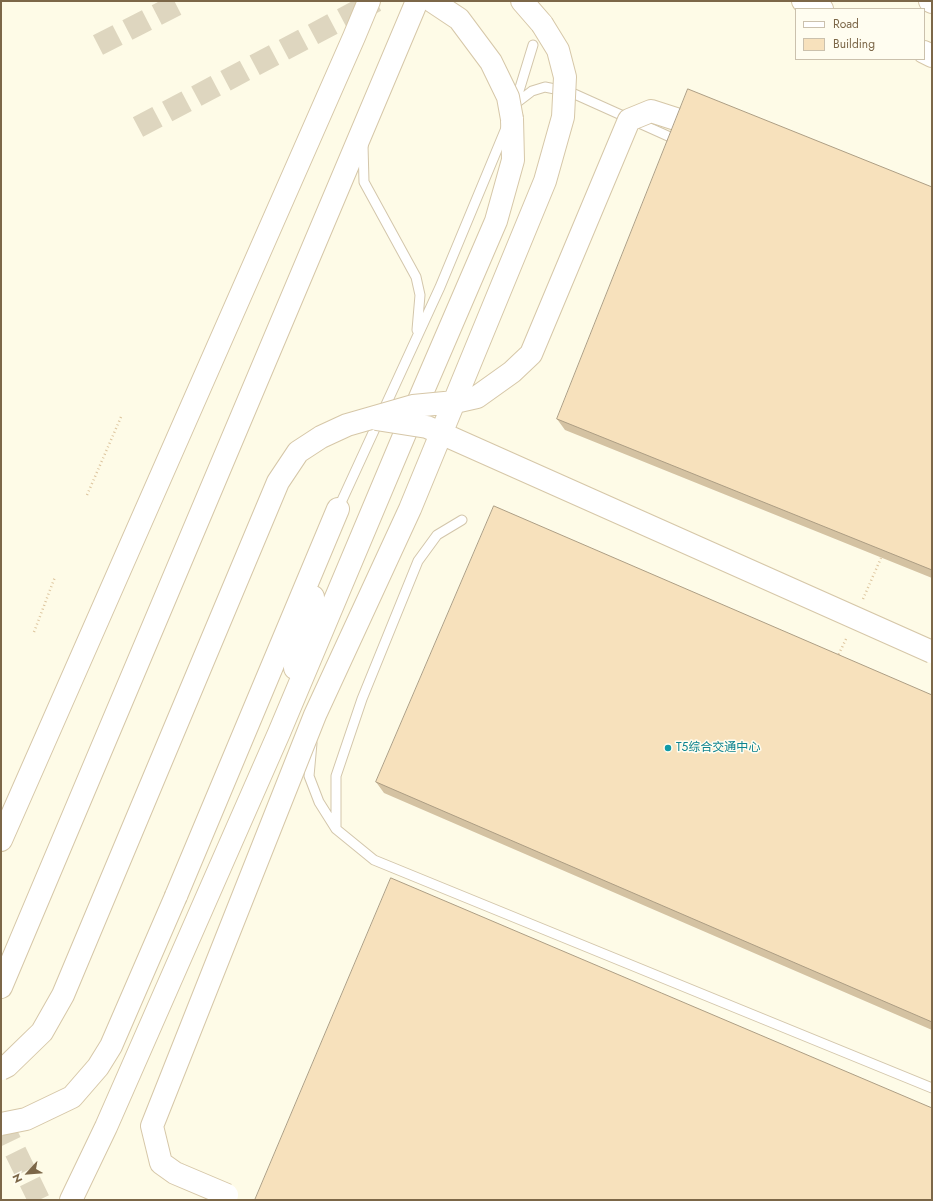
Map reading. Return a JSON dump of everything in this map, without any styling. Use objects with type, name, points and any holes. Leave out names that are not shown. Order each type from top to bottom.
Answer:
[{"type":"street","points":[[1,840],[345,59],[369,1]]},
{"type":"street","points":[[1,987],[417,1]]},
{"type":"street","points":[[71,1200],[106,1127],[279,733],[496,221],[513,160],[512,119],[508,98],[491,62],[459,19],[432,1]]},
{"type":"street","points":[[230,1196],[175,1173],[161,1163],[152,1126],[315,715],[410,509],[547,174],[563,117],[564,77],[558,50],[542,24],[522,1]]},
{"type":"street","points":[[803,1],[820,8]]},
{"type":"street","points":[[1,1069],[7,1066],[42,1032],[63,995],[278,482],[298,452],[321,437],[347,425],[369,418],[413,406],[455,402],[477,397],[512,372],[531,354],[629,120],[651,111],[683,122]]},
{"type":"street","points":[[369,418],[427,427],[932,652]]},
{"type":"street","points":[[279,733],[304,630],[338,509]]},
{"type":"street","points":[[1,1124],[26,1119],[72,1098],[98,1067],[111,1046],[176,896],[338,509]]},
{"type":"street","points":[[85,1200],[106,1127]]},
{"type":"lane","points":[[338,509],[440,287],[515,104],[533,45]]},
{"type":"lane","points":[[515,104],[532,91],[545,87],[570,92],[685,144]]},
{"type":"lane","points":[[362,131],[364,182],[416,277],[420,295],[417,338]]},
{"type":"lane","points":[[336,829],[336,776],[362,699],[418,561],[437,535],[462,520]]},
{"type":"lane","points":[[315,715],[309,776],[319,802],[336,829],[374,860],[932,1088]]},
{"type":"path","points":[[87,495],[121,417]]},
{"type":"path","points":[[34,632],[54,577]]},
{"type":"building","points":[[688,89],[932,187],[932,570],[557,419]]},
{"type":"building","name":"T5综合交通中心","points":[[494,506],[932,695],[932,1022],[376,782]]},
{"type":"building","points":[[391,878],[932,1108],[932,1200],[255,1200]]},
{"type":"tunnel","points":[[98,45],[184,1]]},
{"type":"tunnel","points":[[138,127],[376,1]]},
{"type":"tunnel","points":[[1,1122],[39,1200]]},
{"type":"place","name":"T5综合交通中心","points":[[668,748]]}]
